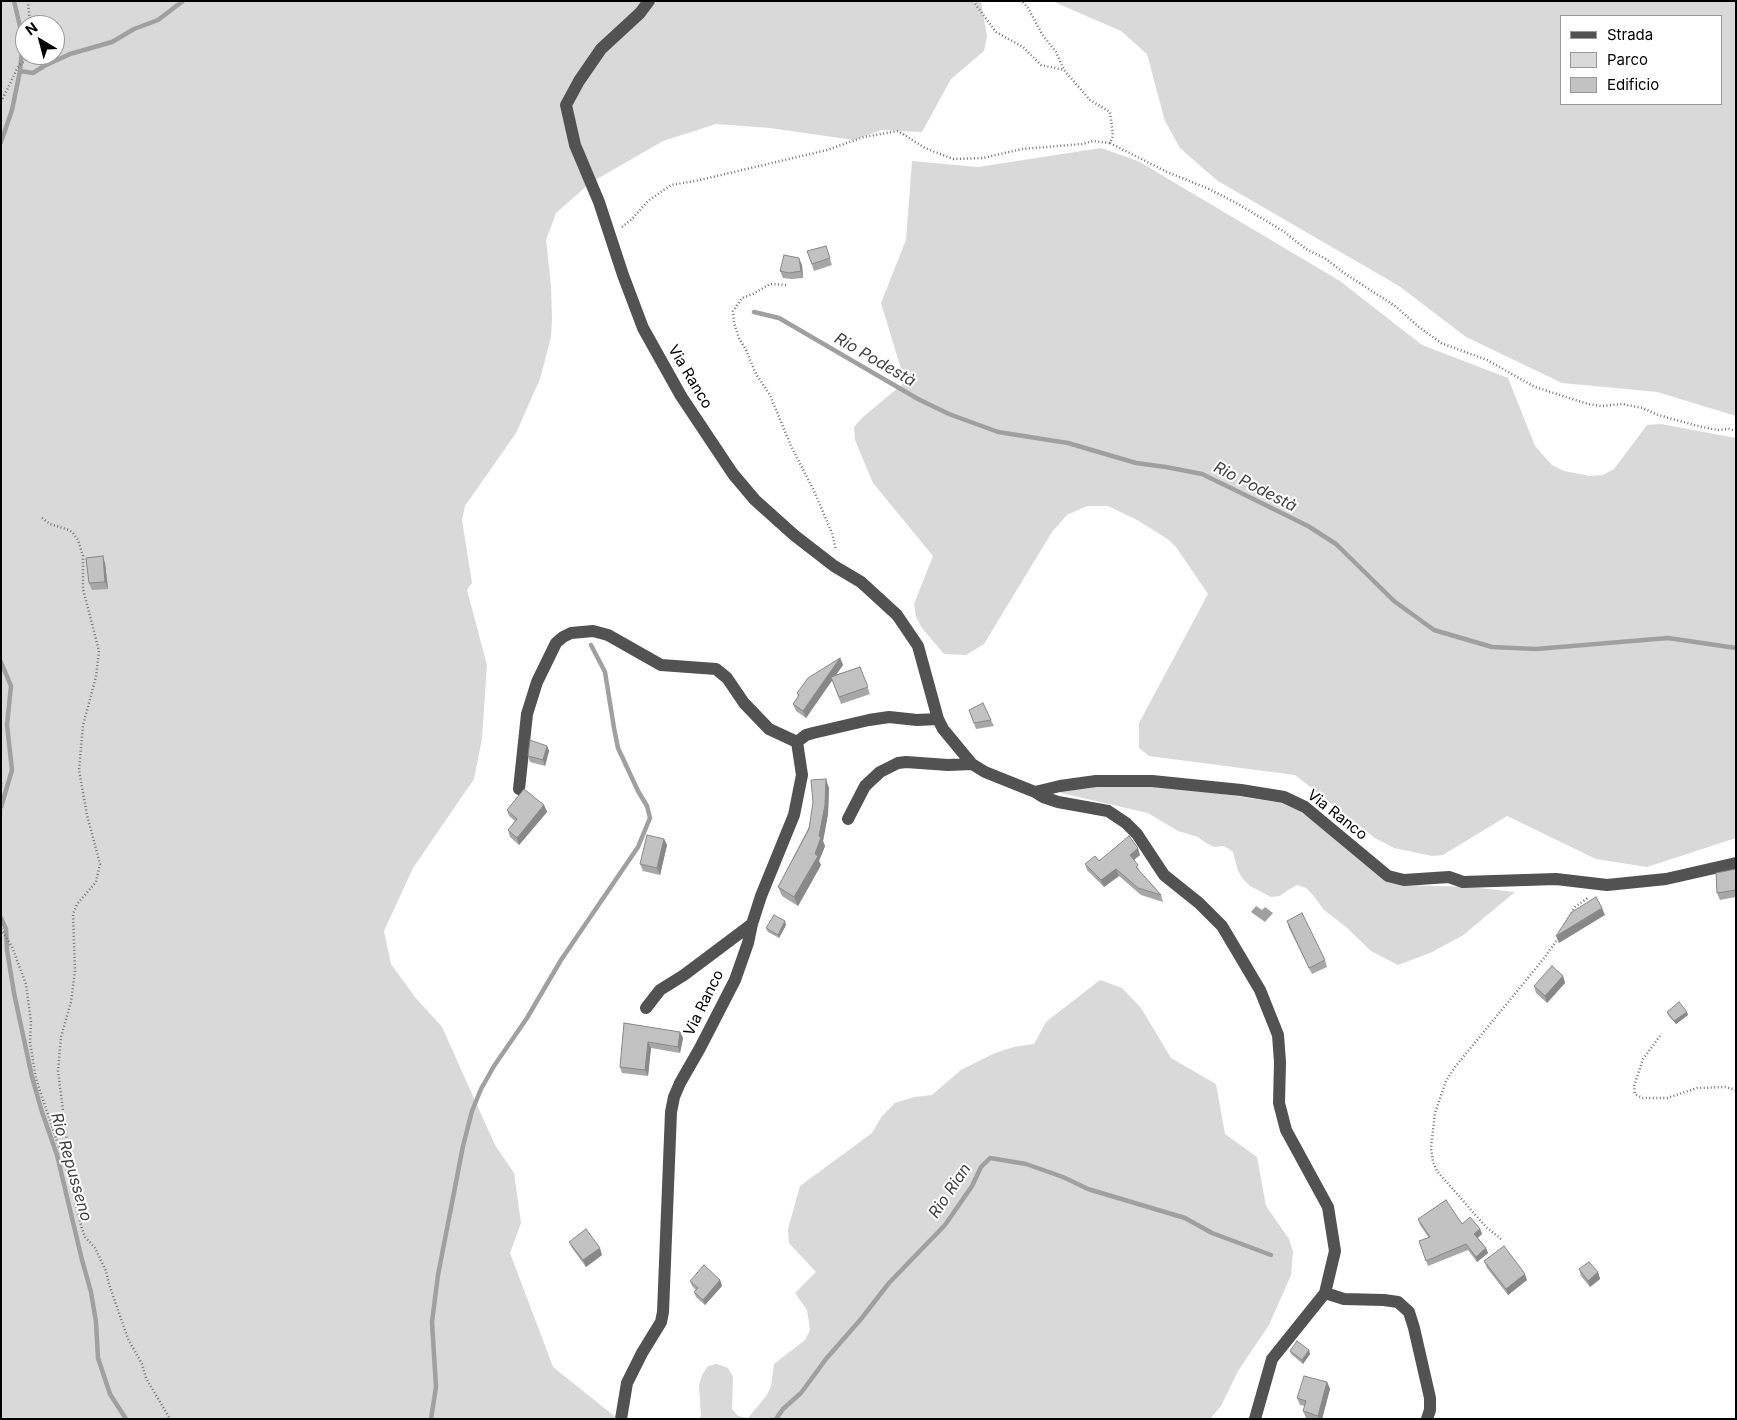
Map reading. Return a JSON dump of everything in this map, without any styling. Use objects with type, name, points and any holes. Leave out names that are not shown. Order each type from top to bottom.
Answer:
[{"type":"street","name":"Via Ranco","points":[[649,1],[640,13],[601,49],[579,81],[566,105],[575,144],[599,202],[643,328],[681,396],[732,474],[755,500],[794,535],[834,566],[861,582],[897,615],[918,646],[938,719],[943,729],[972,764],[985,772],[1035,792],[1096,781],[1152,781],[1241,790],[1284,797],[1305,807],[1388,876],[1404,880],[1448,877],[1463,882],[1556,879],[1608,885],[1666,879],[1736,863]]},
{"type":"street","points":[[519,789],[527,714],[537,682],[556,643],[571,633],[593,631],[608,635],[661,665],[716,669],[727,678],[744,703],[769,729],[797,742],[806,735],[869,720],[889,717],[917,720],[938,719]]},
{"type":"street","name":"Via Ranco","points":[[621,1419],[627,1383],[642,1353],[661,1322],[663,1312],[668,1162],[671,1141],[671,1112],[674,1097],[688,1066],[700,1048],[735,980],[761,896],[794,815],[802,775],[797,742]]},
{"type":"street","points":[[848,819],[865,786],[880,772],[898,763],[972,764]]},
{"type":"street","points":[[1035,792],[1043,798],[1108,812],[1126,823],[1137,834],[1164,875],[1199,903],[1222,926],[1260,990],[1278,1035],[1280,1062],[1279,1103],[1286,1130],[1328,1207],[1335,1251],[1325,1292],[1272,1359],[1254,1419]]},
{"type":"street","points":[[646,1008],[660,990],[684,975],[752,924]]},
{"type":"street","points":[[1325,1292],[1344,1299],[1398,1302],[1409,1312],[1430,1398],[1430,1410],[1427,1419]]},
{"type":"path","points":[[28,1],[29,15]]},
{"type":"path","points":[[973,1],[996,32],[1022,47],[1041,65],[1064,70]]},
{"type":"path","points":[[1022,1],[1028,8],[1042,34],[1056,52],[1064,70],[1090,100],[1110,112],[1113,136],[1110,143]]},
{"type":"path","points":[[1,102],[19,65]]},
{"type":"path","points":[[608,230],[620,229],[648,201],[671,185],[828,150],[864,136],[898,131],[925,148],[953,159],[983,158],[1022,149],[1082,144],[1093,141],[1110,143],[1167,172],[1209,189],[1238,204],[1283,231],[1306,249],[1326,259],[1404,312],[1419,327],[1441,343],[1487,360],[1535,387],[1588,404],[1602,406],[1622,404],[1643,408],[1658,415],[1710,428],[1736,431]]},
{"type":"path","points":[[786,285],[770,284],[742,298],[733,311],[734,323],[756,374],[770,395],[791,446],[805,471],[832,533],[836,551],[834,566]]},
{"type":"path","points":[[42,518],[50,524],[69,530],[78,540],[83,556],[83,590],[99,651],[96,677],[83,725],[79,770],[87,814],[100,864],[96,882],[77,904],[73,914],[75,971],[70,1002],[61,1037],[58,1071],[67,1142],[64,1152],[61,1154]]},
{"type":"path","points":[[1,783],[1,788]]},
{"type":"path","points":[[1564,927],[1570,912],[1575,907],[1608,885]]},
{"type":"path","points":[[1,929],[12,947],[26,984],[34,1070],[41,1098],[77,1206],[82,1229],[95,1248],[106,1271],[128,1339],[142,1364],[146,1378],[170,1419]]},
{"type":"path","points":[[1501,1239],[1486,1227],[1437,1171],[1433,1162],[1431,1148],[1435,1113],[1446,1081],[1455,1067],[1545,957],[1560,935]]},
{"type":"path","points":[[1660,1036],[1642,1059],[1634,1086],[1635,1094],[1642,1098],[1667,1098],[1697,1088],[1725,1087],[1736,1090]]},
{"type":"green space","points":[[1,1],[981,2],[987,36],[984,51],[951,79],[922,132],[881,130],[854,140],[770,128],[716,124],[663,141],[590,183],[556,213],[546,240],[551,286],[552,320],[551,337],[540,379],[516,433],[465,506],[462,520],[472,583],[467,590],[487,665],[482,739],[474,779],[413,868],[384,931],[391,964],[415,997],[442,1027],[495,1145],[514,1173],[521,1223],[510,1253],[553,1367],[618,1419],[1,1419]]},
{"type":"green space","points":[[1052,1],[1736,1],[1736,416],[1657,392],[1562,383],[1466,337],[1399,286],[1218,181],[1180,148],[1165,121],[1147,54],[1121,31]]},
{"type":"green space","points":[[1101,148],[1138,161],[1340,281],[1422,345],[1508,378],[1535,446],[1552,465],[1564,471],[1590,476],[1603,475],[1614,469],[1647,425],[1661,424],[1736,438],[1736,838],[1647,867],[1596,859],[1507,816],[1443,855],[1432,856],[1394,848],[1375,838],[1295,775],[1149,756],[1139,748],[1139,723],[1208,594],[1176,547],[1169,540],[1139,521],[1108,506],[1087,506],[1067,515],[1052,532],[984,644],[966,655],[944,654],[922,628],[916,617],[914,604],[933,556],[873,483],[855,440],[854,427],[863,417],[905,382],[881,303],[906,240],[912,161],[978,167]]},
{"type":"green space","points":[[1168,786],[1283,803],[1298,810],[1407,885],[1470,887],[1515,892],[1462,936],[1430,953],[1398,965],[1371,951],[1346,927],[1324,910],[1306,888],[1297,885],[1280,896],[1271,897],[1250,886],[1243,879],[1238,871],[1233,852],[1224,846],[1214,847],[1198,837],[1178,831],[1148,813],[1061,793],[1060,790],[1074,787]]},
{"type":"green space","points":[[1100,980],[1122,988],[1141,1008],[1171,1058],[1216,1084],[1225,1134],[1257,1157],[1266,1206],[1289,1239],[1293,1252],[1291,1275],[1269,1325],[1238,1371],[1221,1406],[1210,1419],[699,1419],[701,1416],[699,1385],[702,1375],[708,1366],[717,1364],[728,1368],[733,1377],[732,1409],[738,1416],[748,1418],[767,1395],[771,1386],[774,1364],[805,1340],[810,1330],[807,1310],[795,1293],[816,1272],[789,1243],[788,1229],[800,1186],[872,1133],[882,1116],[895,1103],[914,1097],[932,1095],[961,1070],[995,1053],[1014,1047],[1034,1044],[1046,1022]]},
{"type":"shaded area","points":[[1256,906],[1262,910],[1265,907],[1273,913],[1265,922],[1251,912]]},
{"type":"building","points":[[826,246],[830,258],[812,264],[807,251]]},
{"type":"building","points":[[784,255],[799,258],[801,271],[789,273],[780,271]]},
{"type":"building","points":[[103,556],[105,582],[89,583],[86,558]]},
{"type":"building","points":[[840,658],[803,711],[793,704],[799,695],[797,693],[808,678]]},
{"type":"building","points":[[860,667],[868,687],[839,697],[831,677]]},
{"type":"building","points":[[983,703],[991,720],[974,723],[969,710]]},
{"type":"building","points":[[530,740],[547,746],[543,760],[528,756]]},
{"type":"building","points":[[826,779],[825,805],[819,836],[821,837],[815,854],[818,856],[794,897],[778,887],[809,829],[813,802],[811,780]]},
{"type":"building","points":[[524,789],[544,805],[517,838],[508,830],[517,819],[507,810]]},
{"type":"building","points":[[647,835],[664,839],[657,868],[640,864]]},
{"type":"building","points":[[1129,836],[1138,848],[1130,855],[1138,865],[1136,867],[1161,895],[1138,888],[1116,869],[1101,880],[1085,864],[1095,856],[1099,861]]},
{"type":"building","points":[[1736,869],[1736,890],[1717,893],[1716,873]]},
{"type":"building","points":[[1596,897],[1602,908],[1556,936],[1572,912]]},
{"type":"building","points":[[1302,913],[1325,960],[1309,968],[1287,921]]},
{"type":"building","points":[[774,915],[785,921],[778,935],[766,928]]},
{"type":"building","points":[[1552,966],[1563,976],[1545,996],[1534,986]]},
{"type":"building","points":[[1679,1002],[1687,1012],[1674,1021],[1667,1012]]},
{"type":"building","points":[[624,1023],[680,1032],[678,1047],[648,1042],[645,1070],[620,1067]]},
{"type":"building","points":[[1446,1200],[1462,1224],[1470,1217],[1480,1229],[1474,1234],[1486,1248],[1476,1257],[1466,1244],[1426,1261],[1419,1241],[1430,1237],[1418,1219]]},
{"type":"building","points":[[586,1229],[600,1248],[583,1260],[569,1242]]},
{"type":"building","points":[[1504,1246],[1525,1274],[1506,1289],[1484,1261]]},
{"type":"building","points":[[1589,1262],[1598,1272],[1588,1281],[1579,1269]]},
{"type":"building","points":[[704,1265],[720,1280],[703,1300],[694,1292],[698,1288],[690,1281]]},
{"type":"building","points":[[1297,1341],[1309,1350],[1302,1360],[1290,1351]]},
{"type":"building","points":[[1304,1376],[1327,1382],[1318,1416],[1303,1411],[1306,1401],[1297,1398]]},
{"type":"waterway","points":[[1,142],[12,110],[20,71],[23,39],[14,1]]},
{"type":"waterway","points":[[20,71],[33,73],[70,54],[112,42],[134,29],[158,20],[183,1]]},
{"type":"waterway","name":"Rio Podestà","points":[[754,312],[779,318],[918,399],[949,414],[998,432],[1068,443],[1136,463],[1202,474],[1308,526],[1336,544],[1394,601],[1434,630],[1492,647],[1536,649],[1668,638],[1736,648]]},
{"type":"waterway","points":[[431,1419],[436,1387],[432,1322],[438,1275],[463,1146],[472,1111],[481,1089],[494,1066],[527,1018],[561,960],[638,847],[650,818],[647,806],[618,748],[605,672],[591,645]]},
{"type":"waterway","name":"Rio Repusseno","points":[[1,662],[11,686],[7,725],[12,770],[1,807]]},
{"type":"waterway","name":"Rio Repusseno","points":[[1,918],[6,929],[7,950],[14,993],[32,1077],[57,1155],[91,1292],[96,1322],[98,1358],[110,1394],[126,1419]]},
{"type":"waterway","name":"Rio Rian","points":[[776,1419],[783,1409],[801,1393],[826,1359],[889,1283],[945,1225],[972,1186],[981,1167],[990,1158],[1026,1164],[1063,1177],[1088,1189],[1185,1218],[1212,1233],[1271,1255]]}]
